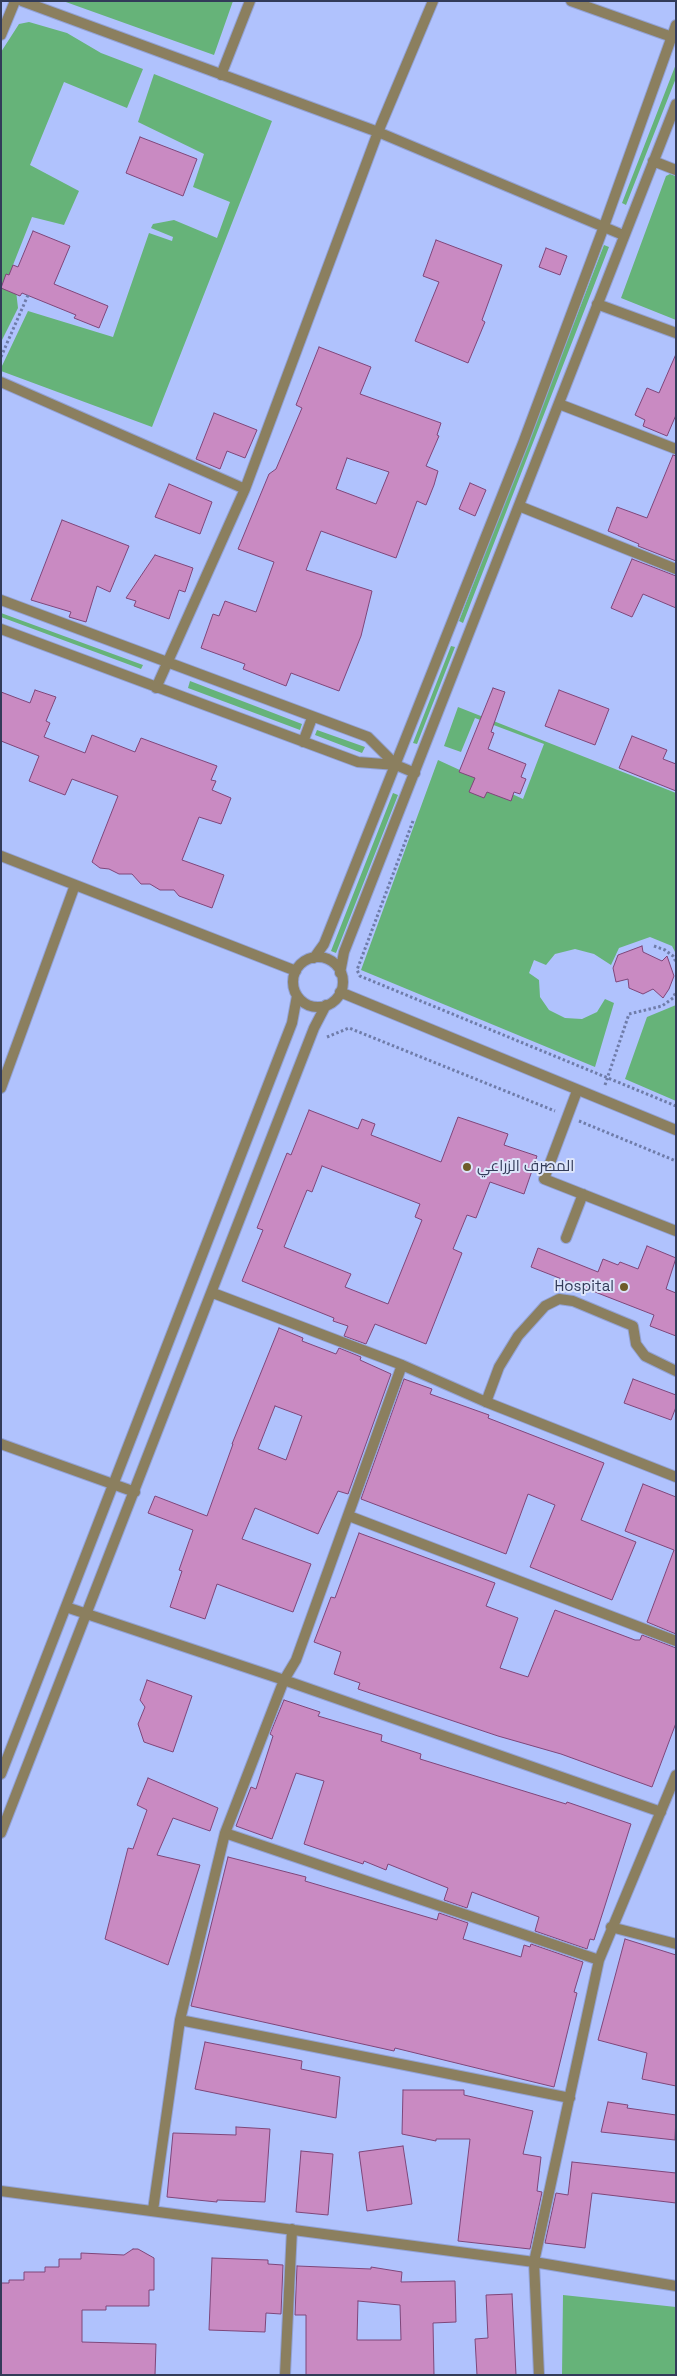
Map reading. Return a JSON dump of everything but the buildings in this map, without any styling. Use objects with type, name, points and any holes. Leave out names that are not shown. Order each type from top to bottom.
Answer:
[{"type":"street","points":[[1,35],[15,1]]},
{"type":"street","points":[[22,1],[378,132],[623,236]]},
{"type":"street","points":[[221,75],[250,1]]},
{"type":"street","points":[[156,688],[245,488],[378,132],[433,1]]},
{"type":"street","points":[[571,1],[672,37]]},
{"type":"street","points":[[314,958],[324,944],[523,443],[603,229],[676,25]]},
{"type":"street","points":[[1,1833],[88,1616],[314,1028],[326,1005],[340,992],[342,986],[340,973],[344,952],[676,104]]},
{"type":"street","points":[[653,161],[676,170]]},
{"type":"street","points":[[597,304],[676,334]]},
{"type":"street","points":[[1,382],[245,488]]},
{"type":"street","points":[[559,404],[676,449]]},
{"type":"street","points":[[519,506],[676,569]]},
{"type":"street","points":[[1,600],[167,661],[312,718],[368,737],[396,765]]},
{"type":"street","points":[[1,629],[358,762],[396,765],[415,773]]},
{"type":"street","points":[[448,632],[466,639]]},
{"type":"street","points":[[303,742],[312,718]]},
{"type":"street","points":[[1,856],[296,971]]},
{"type":"street","points":[[1,1088],[75,885]]},
{"type":"street","points":[[1,1774],[3,1761],[66,1607],[292,1023],[297,996],[293,983],[296,971],[303,962],[314,958],[327,959],[340,973]]},
{"type":"street","points":[[340,992],[577,1091],[676,1130]]},
{"type":"street","points":[[297,996],[307,1004],[326,1005]]},
{"type":"street","points":[[577,1091],[544,1179],[676,1231]]},
{"type":"street","points":[[566,1238],[583,1194]]},
{"type":"street","points":[[213,1294],[402,1366],[486,1402],[676,1477]]},
{"type":"street","points":[[486,1402],[499,1367],[518,1336],[545,1306],[559,1299],[573,1302],[633,1326],[636,1344],[645,1356],[676,1371]]},
{"type":"street","points":[[153,2210],[180,2020],[225,1833],[284,1680],[296,1660],[402,1366]]},
{"type":"street","points":[[1,1444],[135,1492]]},
{"type":"street","points":[[349,1516],[676,1640]]},
{"type":"street","points":[[66,1607],[88,1616],[284,1680],[661,1812]]},
{"type":"street","points":[[539,2375],[534,2262],[599,1960],[611,1927],[676,1775]]},
{"type":"street","points":[[225,1833],[599,1960]]},
{"type":"street","points":[[611,1927],[676,1944]]},
{"type":"street","points":[[180,2020],[570,2098]]},
{"type":"street","points":[[1,2191],[534,2262],[676,2286]]},
{"type":"street","points":[[285,2375],[292,2229]]},
{"type":"path","points":[[1,357],[28,295]]},
{"type":"path","points":[[416,813],[357,970],[360,976],[676,1106]]},
{"type":"path","points":[[654,946],[665,950],[673,956],[676,962]]},
{"type":"path","points":[[600,1100],[629,1014],[652,1010],[662,1006],[673,998],[676,992]]},
{"type":"path","points":[[325,1040],[327,1036],[349,1028],[676,1161]]},
{"type":"green space","points":[[63,1],[233,1],[214,55]]},
{"type":"green space","points":[[29,22],[67,33],[101,53],[143,69],[127,108],[64,82],[30,165],[79,191],[64,225],[32,217],[13,265],[18,308],[1,342],[1,52],[19,24]]},
{"type":"green space","points":[[676,64],[676,78],[626,205],[622,203]]},
{"type":"green space","points":[[154,74],[272,121],[152,427],[1,371],[1,368],[28,311],[113,337],[149,233],[172,241],[173,237],[151,228],[153,224],[174,220],[217,238],[230,202],[193,187],[204,154],[138,122]]},
{"type":"green space","points":[[670,174],[676,176],[676,320],[621,298],[666,176]]},
{"type":"green space","points":[[604,245],[609,247],[463,623],[459,621]]},
{"type":"green space","points":[[1,613],[143,665],[141,669],[1,617]]},
{"type":"green space","points":[[451,646],[455,647],[417,744],[413,743]]},
{"type":"green space","points":[[190,681],[302,724],[300,730],[188,688]]},
{"type":"green space","points":[[458,707],[676,793],[676,954],[672,946],[650,937],[619,948],[611,965],[594,954],[575,949],[555,954],[546,965],[534,960],[529,973],[539,980],[540,997],[549,1010],[565,1018],[582,1019],[597,1012],[605,999],[614,1003],[595,1067],[361,970],[438,760],[523,799],[544,744],[475,718],[461,752],[444,746]]},
{"type":"green space","points":[[317,730],[365,747],[362,753],[315,735]]},
{"type":"green space","points":[[393,793],[398,795],[336,953],[331,951]]},
{"type":"green space","points":[[676,1005],[676,1101],[625,1079],[647,1017]]},
{"type":"green space","points":[[563,2295],[676,2307],[676,2375],[562,2375]]},
{"type":"place","name":"المصرف الزراعي","points":[[467,1167]]},
{"type":"place","name":"Hospital","points":[[624,1287]]}]
